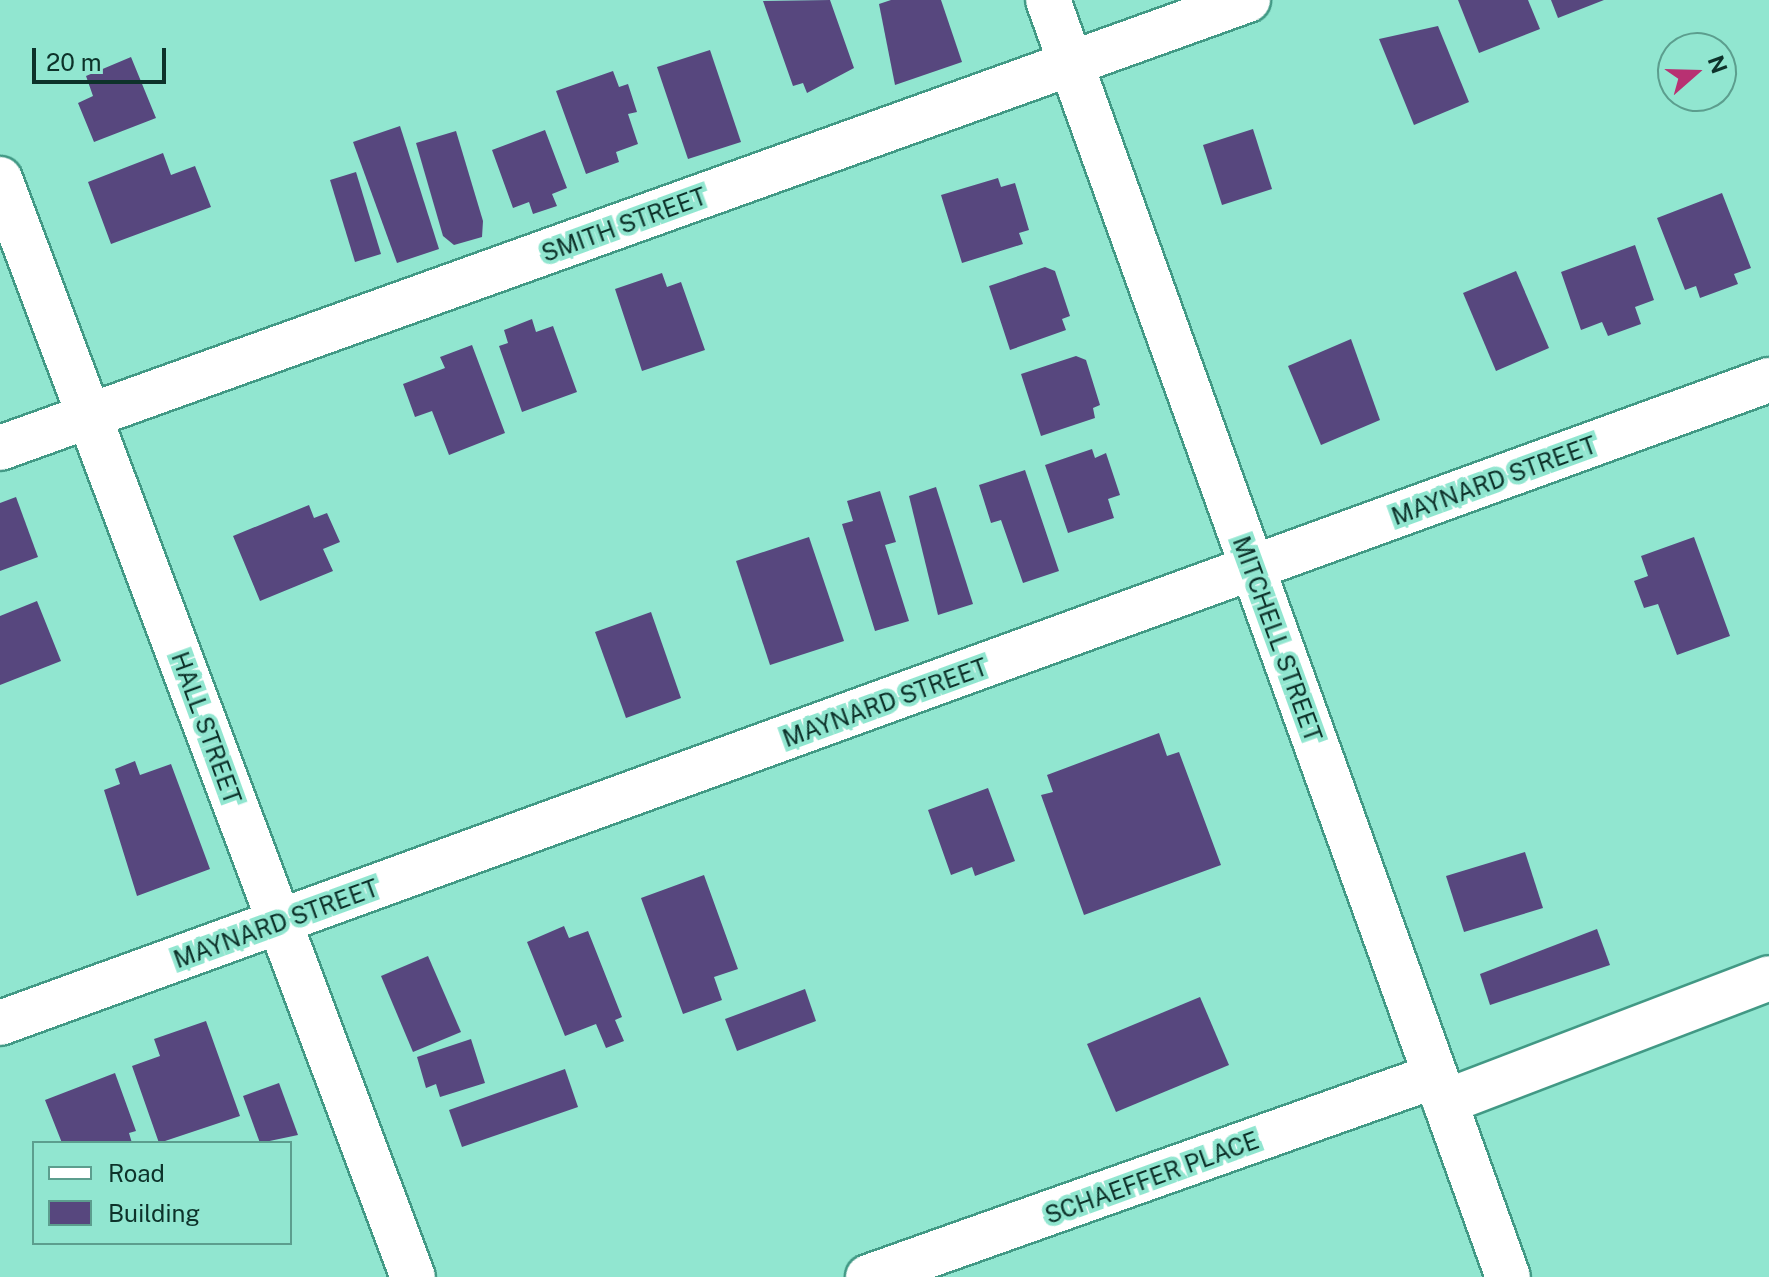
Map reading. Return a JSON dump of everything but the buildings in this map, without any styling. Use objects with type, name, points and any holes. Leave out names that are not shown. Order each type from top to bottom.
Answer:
[{"type":"street","name":"MITCHELL STREET","points":[[1048,0],[1508,1277]]},
{"type":"street","name":"SMITH STREET","points":[[0,448],[1248,0]]},
{"type":"street","name":"HALL STREET","points":[[0,179],[413,1277]]},
{"type":"street","name":"MAYNARD STREET","points":[[0,1023],[1769,380]]},
{"type":"street","name":"SCHAEFFER PLACE","points":[[868,1277],[1769,978]]}]
